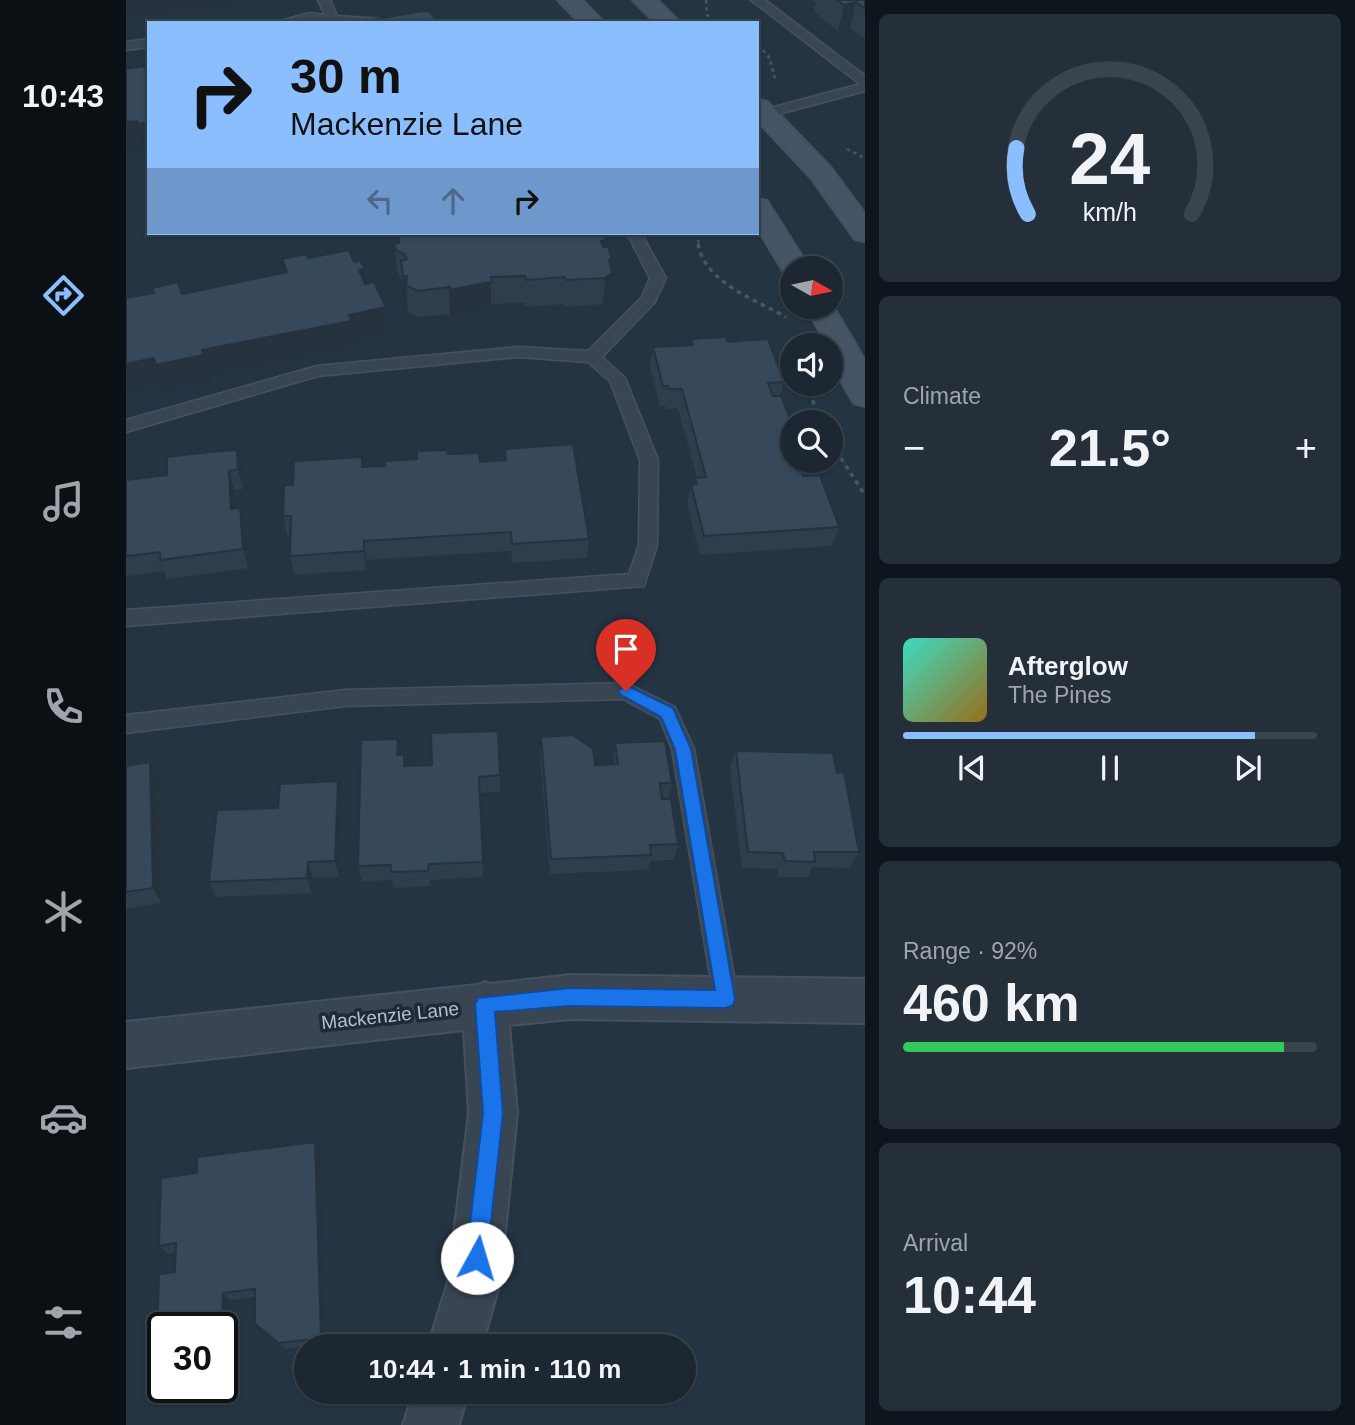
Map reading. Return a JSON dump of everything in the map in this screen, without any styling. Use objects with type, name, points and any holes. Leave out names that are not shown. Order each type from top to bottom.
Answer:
[{"type":"main road","points":[[569,0],[591,21]]},
{"type":"main road","points":[[644,0],[667,21]]},
{"type":"main road","points":[[760,112],[821,173],[865,233]]},
{"type":"main road","points":[[759,209],[788,256]]},
{"type":"main road","points":[[827,319],[843,345],[865,396]]},
{"type":"street","name":"Mackenzie Lane","points":[[126,1045],[485,1004],[570,997],[865,1001]]},
{"type":"street","points":[[459,1334],[474,1282],[493,1113],[485,1004]]},
{"type":"street","points":[[431,1425],[438,1404]]},
{"type":"lane","points":[[324,0],[333,19]]},
{"type":"lane","points":[[757,0],[865,84]]},
{"type":"lane","points":[[291,21],[309,18],[358,21]]},
{"type":"lane","points":[[126,46],[147,43]]},
{"type":"lane","points":[[760,112],[865,84]]},
{"type":"lane","points":[[592,357],[649,299],[658,278],[635,235]]},
{"type":"lane","points":[[126,426],[317,371],[518,352],[592,357],[617,378],[649,460],[648,545],[637,581],[126,618]]},
{"type":"lane","points":[[126,724],[345,698],[626,691],[668,713],[683,749],[726,999]]},
{"type":"path","points":[[706,0],[707,15],[712,21]]},
{"type":"path","points":[[697,235],[706,262],[719,278],[786,317],[793,328]]},
{"type":"path","points":[[843,461],[865,495]]},
{"type":"building","points":[[837,0],[865,0],[865,9],[856,2],[844,5]]},
{"type":"building","points":[[422,11],[430,12],[437,21],[365,21]]},
{"type":"building","points":[[144,66],[147,71],[147,122],[126,122],[126,69]]},
{"type":"building","points":[[398,235],[605,235],[606,240],[601,241],[603,247],[608,247],[612,259],[609,260],[612,273],[605,278],[566,280],[565,277],[526,280],[525,276],[491,277],[491,282],[449,290],[450,287],[417,291],[406,285],[407,276],[403,277],[401,261],[407,259],[403,253],[397,251],[394,243],[399,243]]},
{"type":"building","points":[[349,250],[354,262],[360,260],[365,269],[359,270],[365,284],[374,282],[386,307],[349,315],[351,321],[202,350],[203,355],[156,365],[154,358],[126,364],[126,298],[154,293],[152,288],[178,282],[182,294],[287,272],[282,259],[306,254],[308,258]]},
{"type":"building","points":[[726,337],[728,342],[768,339],[780,371],[780,382],[768,383],[773,396],[781,396],[786,410],[780,410],[780,473],[820,475],[839,527],[704,536],[691,485],[697,484],[695,478],[706,477],[682,389],[663,386],[653,347],[693,345],[691,339]]},
{"type":"building","points":[[573,444],[589,539],[512,544],[511,532],[364,541],[364,551],[290,556],[291,516],[283,516],[284,485],[293,485],[294,461],[362,457],[362,467],[385,466],[384,461],[417,459],[417,451],[447,450],[448,454],[479,453],[480,462],[506,460],[505,449]]},
{"type":"building","points":[[237,450],[238,469],[229,471],[231,509],[240,508],[243,549],[160,560],[160,552],[126,556],[126,480],[167,475],[167,457]]},
{"type":"building","points":[[498,731],[500,775],[479,777],[483,862],[429,864],[428,871],[391,872],[391,865],[358,866],[361,740],[398,739],[397,755],[404,754],[404,766],[432,765],[431,733]]},
{"type":"building","points":[[573,735],[593,749],[595,765],[618,764],[615,743],[665,741],[672,783],[660,783],[662,799],[671,799],[678,844],[650,845],[651,855],[551,859],[541,737]]},
{"type":"building","points":[[736,751],[833,753],[837,773],[844,772],[859,852],[814,852],[815,862],[785,861],[783,853],[748,852]]},
{"type":"building","points":[[150,762],[153,888],[126,892],[126,766]]},
{"type":"building","points":[[338,781],[335,861],[308,862],[307,878],[209,882],[217,810],[278,808],[280,784]]},
{"type":"building","points":[[315,1142],[321,1334],[294,1334],[294,1341],[279,1343],[255,1324],[255,1289],[223,1293],[222,1312],[158,1312],[159,1274],[175,1272],[176,1243],[159,1246],[161,1178],[197,1173],[197,1157]]},
{"type":"route","points":[[477,1258],[493,1113],[485,1004],[570,997],[726,999],[683,749],[668,713],[626,691]]}]
